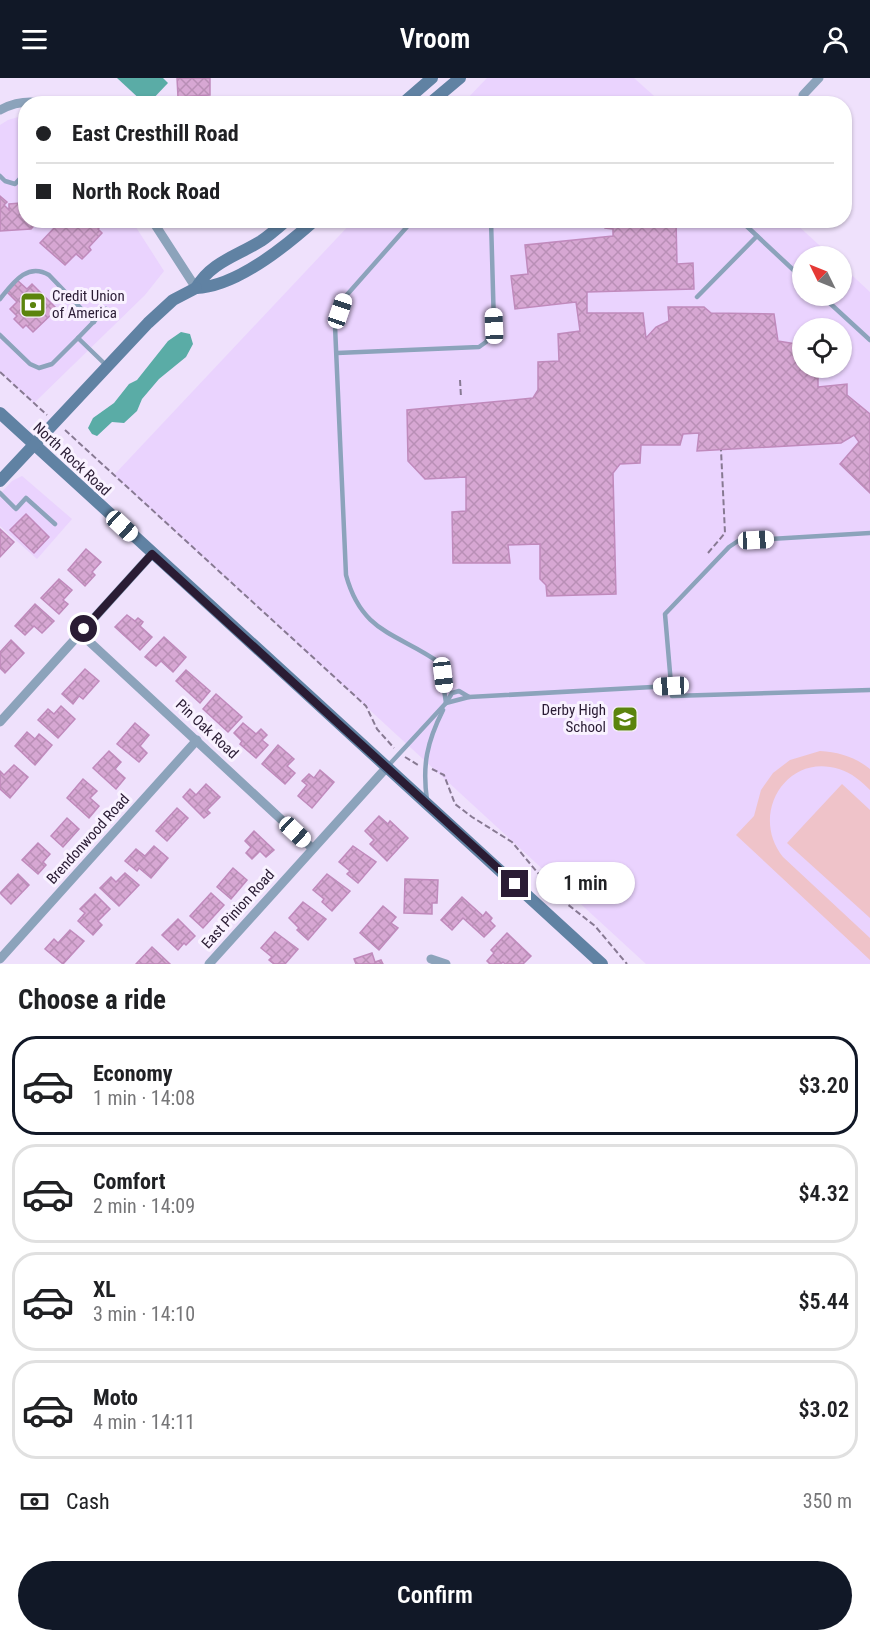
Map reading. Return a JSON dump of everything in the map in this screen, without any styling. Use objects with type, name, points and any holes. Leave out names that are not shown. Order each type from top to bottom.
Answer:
[{"type":"main road","points":[[411,96],[432,78]]},
{"type":"main road","points":[[440,96],[460,78]]},
{"type":"main road","points":[[196,288],[203,276],[216,266],[261,241],[277,228]]},
{"type":"main road","points":[[0,482],[160,310],[196,288],[210,288],[258,264],[281,249],[306,228]]},
{"type":"main road","name":"North Rock Road","points":[[0,413],[602,964]]},
{"type":"street","points":[[803,95],[819,78]]},
{"type":"street","points":[[0,110],[18,103]]},
{"type":"street","points":[[157,228],[196,288]]},
{"type":"street","points":[[0,722],[152,554]]},
{"type":"street","name":"Pin Oak Road","points":[[80,633],[312,849]]},
{"type":"street","name":"Brendonwood Road","points":[[0,958],[197,740]]},
{"type":"street","name":"East Pinion Road","points":[[209,964],[387,767]]},
{"type":"street","points":[[431,959],[446,964]]},
{"type":"lane","points":[[0,176],[5,181],[15,184],[18,181]]},
{"type":"lane","points":[[406,228],[345,297],[335,326],[346,575],[349,587],[364,613],[382,631],[440,663],[446,703]]},
{"type":"lane","points":[[337,354],[479,347],[486,342],[494,326],[491,228]]},
{"type":"lane","points":[[748,228],[792,269]]},
{"type":"lane","points":[[697,297],[757,236]]},
{"type":"lane","points":[[0,299],[26,272],[35,269],[49,275],[94,322]]},
{"type":"lane","points":[[833,306],[870,340]]},
{"type":"lane","points":[[0,335],[30,364],[39,368],[52,364],[106,309]]},
{"type":"lane","points":[[78,338],[107,366]]},
{"type":"lane","points":[[0,493],[16,508],[26,498],[55,524]]},
{"type":"lane","points":[[870,533],[738,541],[729,547],[665,614],[672,696],[870,690]]},
{"type":"lane","points":[[387,767],[446,703],[469,696],[671,686]]},
{"type":"lane","points":[[428,804],[424,777],[427,748],[433,729],[452,693],[459,691],[469,696]]},
{"type":"path","points":[[0,372],[42,411]]},
{"type":"path","points":[[460,380],[460,397]]},
{"type":"path","points":[[67,431],[366,706],[382,735]]},
{"type":"path","points":[[708,553],[725,533],[721,450]]},
{"type":"path","points":[[428,769],[444,775],[455,804],[512,842],[557,896],[595,926],[627,964]]},
{"type":"shaded area","points":[[117,78],[163,78],[168,83],[156,96],[136,96]]},
{"type":"shaded area","points":[[487,78],[634,78],[654,96],[470,96]]},
{"type":"shaded area","points":[[18,117],[18,228],[136,228],[164,271],[145,295],[34,403],[0,372],[0,125]]},
{"type":"shaded area","name":"Derby High School","points":[[346,228],[801,228],[820,246],[792,246],[792,306],[852,306],[852,275],[870,292],[870,964],[646,964],[114,475]]},
{"type":"shaded area","points":[[181,332],[190,334],[193,344],[186,357],[159,379],[142,399],[137,411],[124,423],[112,422],[97,436],[92,434],[88,428],[93,418],[114,403],[129,384],[137,380],[168,341]]},
{"type":"shaded area","points":[[22,476],[72,519],[37,559],[0,526],[0,494],[12,481]]},
{"type":"shaded area","points":[[820,751],[846,756],[870,769],[870,790],[856,778],[839,769],[820,766],[803,770],[789,778],[778,791],[772,806],[770,823],[773,840],[783,857],[870,938],[870,960],[736,835],[754,816],[761,790],[773,773],[790,760]]},
{"type":"shaded area","points":[[842,784],[870,810],[870,918],[787,843]]},
{"type":"building","points":[[177,78],[210,78],[210,95],[178,96]]},
{"type":"building","points":[[0,196],[7,202],[4,205],[9,210],[9,204],[18,203],[18,228],[32,228],[0,231]]},
{"type":"building","points":[[54,228],[99,228],[102,233],[82,259],[76,254],[65,265],[40,243]]},
{"type":"building","points":[[605,228],[676,228],[677,264],[693,263],[694,289],[587,292],[587,313],[643,313],[646,338],[656,327],[669,321],[668,307],[704,307],[711,313],[774,314],[778,341],[792,343],[792,378],[818,378],[818,387],[847,384],[847,395],[870,414],[870,493],[840,464],[859,442],[854,435],[841,443],[697,451],[699,433],[683,434],[680,445],[641,445],[640,463],[620,464],[613,473],[616,594],[547,596],[546,585],[540,579],[540,544],[508,545],[510,563],[453,563],[452,512],[466,511],[466,477],[425,479],[408,461],[407,410],[533,398],[538,390],[538,362],[559,361],[558,334],[580,331],[576,302],[515,309],[511,276],[528,274],[525,245],[613,236],[613,229]]},
{"type":"building","name":"Credit Union of America","points":[[17,280],[27,289],[32,284],[57,309],[33,332],[26,325],[23,328],[14,319],[17,316],[10,309],[17,302],[6,291]]},
{"type":"building","points":[[26,514],[49,537],[34,553],[10,530]]},
{"type":"building","points":[[0,529],[14,542],[0,557]]},
{"type":"building","points":[[86,549],[101,562],[92,572],[95,575],[85,586],[68,570]]},
{"type":"building","points":[[59,579],[72,590],[63,600],[68,604],[59,614],[41,598]]},
{"type":"building","points":[[35,604],[54,621],[42,633],[34,626],[25,635],[15,626]]},
{"type":"building","points":[[127,615],[135,621],[138,618],[143,622],[140,626],[152,637],[140,650],[115,627]]},
{"type":"building","points":[[164,637],[186,657],[173,672],[161,661],[156,666],[145,657]]},
{"type":"building","points":[[11,640],[24,653],[5,673],[0,668],[0,652]]},
{"type":"building","points":[[85,669],[99,681],[83,699],[79,696],[73,704],[62,694]]},
{"type":"building","points":[[186,670],[210,691],[200,703],[176,681]]},
{"type":"building","points":[[216,694],[242,717],[228,732],[203,709]]},
{"type":"building","points":[[61,706],[75,719],[58,738],[38,720],[48,709],[54,714]]},
{"type":"building","points":[[135,723],[149,735],[140,746],[147,753],[139,762],[117,744]]},
{"type":"building","points":[[243,723],[256,734],[261,729],[267,735],[262,740],[268,745],[256,758],[240,744],[242,741],[234,733]]},
{"type":"building","points":[[27,732],[35,739],[39,734],[52,745],[35,765],[15,746]]},
{"type":"building","points":[[278,745],[294,759],[287,766],[295,773],[285,784],[262,764]]},
{"type":"building","points":[[109,751],[121,762],[115,769],[125,778],[116,789],[93,768]]},
{"type":"building","points":[[14,765],[28,777],[10,798],[0,789],[0,771],[4,775]]},
{"type":"building","points":[[320,770],[334,782],[312,808],[298,796],[307,785],[302,781],[309,774],[314,778]]},
{"type":"building","points":[[83,779],[97,791],[90,798],[99,806],[89,818],[67,798]]},
{"type":"building","points":[[206,784],[220,797],[207,810],[210,813],[204,818],[183,797],[190,789],[196,795]]},
{"type":"building","points":[[177,808],[188,818],[167,841],[156,831]]},
{"type":"building","points":[[379,816],[388,824],[390,821],[408,838],[387,861],[370,844],[374,840],[365,831]]},
{"type":"building","points":[[67,818],[79,829],[63,847],[51,836]]},
{"type":"building","points":[[254,831],[274,850],[266,857],[260,851],[252,859],[246,853],[251,847],[245,841]]},
{"type":"building","points":[[38,843],[50,854],[43,862],[46,865],[38,874],[22,860]]},
{"type":"building","points":[[154,846],[168,858],[151,878],[139,868],[137,871],[125,861],[136,849],[145,856]]},
{"type":"building","points":[[353,846],[376,862],[358,883],[347,874],[350,871],[339,862]]},
{"type":"building","points":[[233,868],[247,880],[231,899],[217,887]]},
{"type":"building","points":[[125,873],[139,885],[119,906],[100,888],[111,877],[116,882]]},
{"type":"building","points":[[18,874],[29,885],[11,904],[0,893]]},
{"type":"building","points":[[327,874],[350,891],[332,911],[322,902],[324,899],[313,890]]},
{"type":"building","points":[[405,879],[438,880],[437,903],[432,903],[432,914],[404,913]]},
{"type":"building","points":[[211,893],[224,905],[203,928],[190,916]]},
{"type":"building","points":[[95,894],[110,909],[98,921],[102,925],[93,935],[78,921],[85,913],[80,909]]},
{"type":"building","points":[[462,897],[483,916],[486,912],[492,918],[490,921],[495,926],[484,937],[463,918],[452,930],[441,920]]},
{"type":"building","points":[[303,902],[326,919],[308,940],[289,918]]},
{"type":"building","points":[[383,906],[396,917],[391,923],[398,928],[379,950],[360,933]]},
{"type":"building","points":[[178,919],[195,936],[178,950],[162,935]]},
{"type":"building","points":[[70,930],[84,941],[63,964],[45,949],[54,939],[58,943]]},
{"type":"building","points":[[275,932],[298,949],[285,964],[274,964],[269,960],[272,957],[261,948]]},
{"type":"building","points":[[507,933],[531,956],[523,964],[503,962],[490,964],[487,961],[494,953],[491,950]]},
{"type":"building","points":[[152,947],[170,964],[136,964]]},
{"type":"building","points":[[372,953],[375,962],[381,960],[383,964],[356,964],[354,959]]},
{"type":"place","name":"Credit Union of America","points":[[33,305]]},
{"type":"place","name":"Derby High School","points":[[625,719]]},
{"type":"route","points":[[84,629],[152,554],[515,884]]}]
